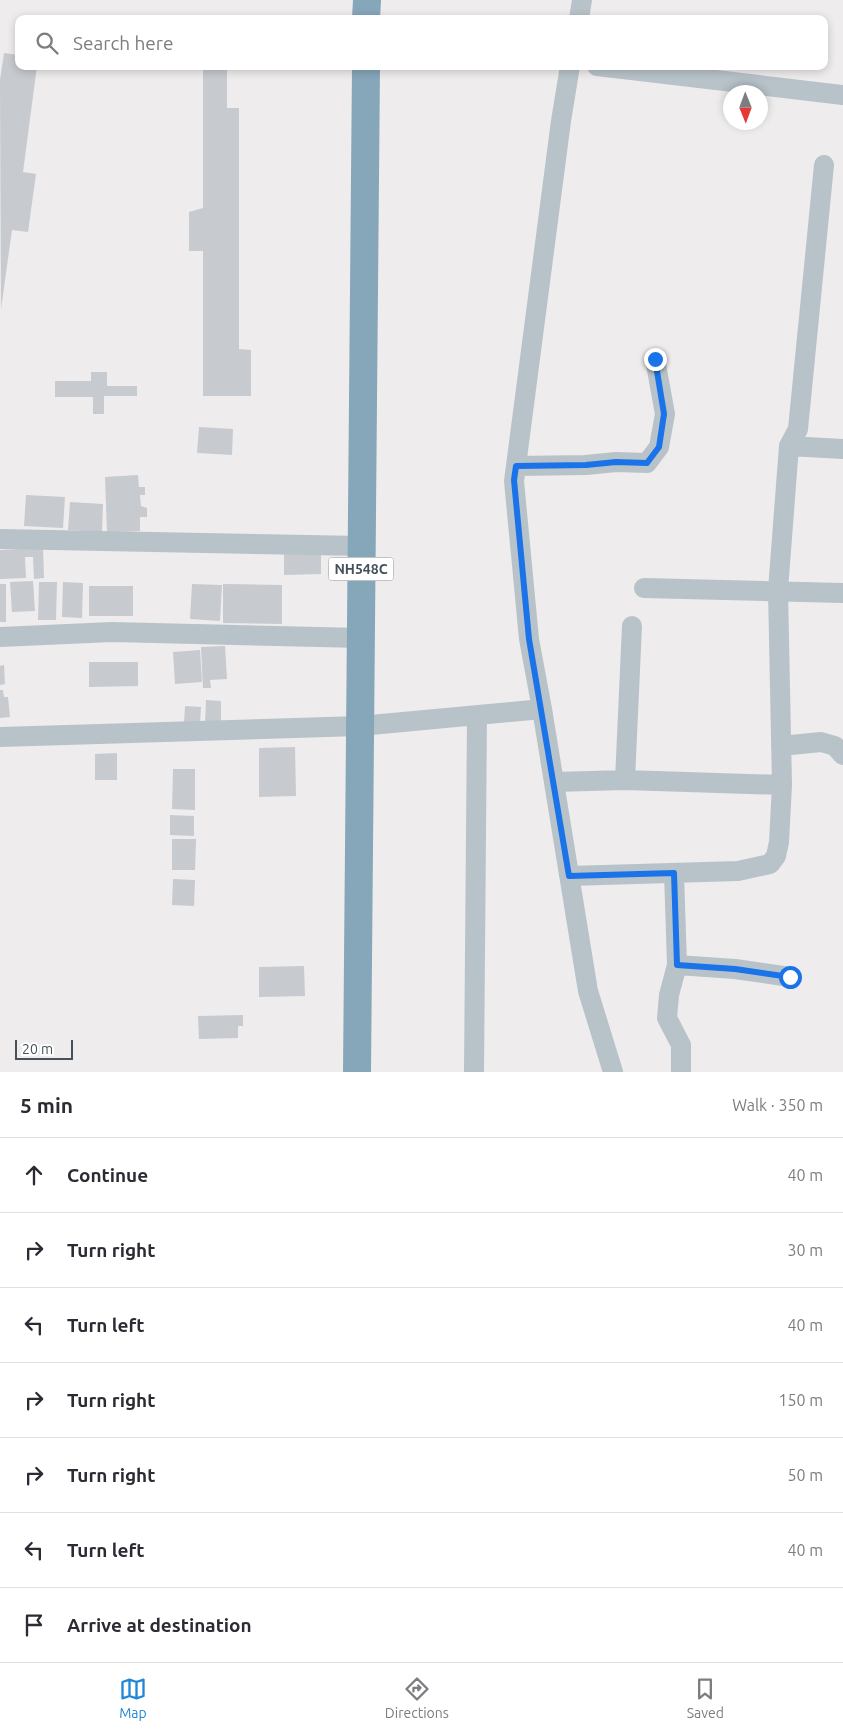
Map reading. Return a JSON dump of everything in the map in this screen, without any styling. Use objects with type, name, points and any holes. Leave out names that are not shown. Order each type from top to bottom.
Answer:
[{"type":"highway","points":[[366,15],[367,0]]},
{"type":"highway","name":"NH548C","points":[[357,1072],[366,70]]},
{"type":"street","points":[[580,15],[582,0]]},
{"type":"street","points":[[569,70],[514,480],[529,639],[588,991],[613,1072]]},
{"type":"street","points":[[631,70],[843,95]]},
{"type":"street","points":[[569,876],[738,871],[770,864],[776,856],[779,842],[782,785],[778,590],[789,446],[798,429],[824,165]]},
{"type":"street","points":[[516,466],[586,465],[616,462],[647,463],[659,447],[664,414],[655,359]]},
{"type":"street","points":[[789,446],[843,448]]},
{"type":"street","points":[[0,539],[362,546]]},
{"type":"street","points":[[644,588],[843,593]]},
{"type":"street","points":[[625,780],[632,626]]},
{"type":"street","points":[[0,637],[112,632],[361,638]]},
{"type":"street","points":[[0,737],[360,726],[542,709]]},
{"type":"street","points":[[474,1072],[477,715]]},
{"type":"street","points":[[781,746],[821,742],[835,746],[843,756]]},
{"type":"street","points":[[554,782],[625,780],[782,785]]},
{"type":"street","points":[[674,873],[677,965],[669,995],[667,1018],[681,1045],[681,1072]]},
{"type":"street","points":[[677,965],[735,969],[790,977]]},
{"type":"building","points":[[4,53],[15,54],[15,70],[36,70],[23,172],[36,174],[28,232],[12,230],[1,309],[0,80]]},
{"type":"building","points":[[203,70],[227,70],[227,108],[239,108],[239,349],[251,350],[251,396],[203,396],[203,251],[189,251],[189,212],[203,208]]},
{"type":"building","points":[[91,372],[107,372],[107,386],[137,386],[137,396],[104,396],[104,414],[93,414],[93,397],[55,397],[55,381],[91,381]]},
{"type":"building","points":[[199,427],[233,429],[232,455],[197,453]]},
{"type":"building","points":[[138,475],[139,487],[145,487],[145,495],[140,495],[141,506],[147,508],[147,517],[140,517],[140,531],[107,532],[105,477]]},
{"type":"building","points":[[26,495],[65,497],[63,528],[24,526]]},
{"type":"building","points":[[70,502],[103,504],[102,532],[68,530]]},
{"type":"building","points":[[43,548],[44,578],[34,579],[33,557],[25,557],[26,578],[0,579],[0,550]]},
{"type":"building","points":[[321,550],[321,574],[284,575],[284,551]]},
{"type":"building","points":[[33,581],[35,611],[12,612],[10,582]]},
{"type":"building","points":[[39,582],[57,582],[56,620],[38,620]]},
{"type":"building","points":[[63,582],[83,583],[82,618],[62,617]]},
{"type":"building","points":[[0,584],[6,584],[6,622],[0,622]]},
{"type":"building","points":[[192,584],[222,585],[220,621],[190,619]]},
{"type":"building","points":[[223,584],[282,585],[282,624],[223,623]]},
{"type":"building","points":[[89,586],[133,586],[133,616],[89,616]]},
{"type":"building","points":[[225,646],[227,679],[210,680],[211,688],[203,688],[201,647]]},
{"type":"building","points":[[200,650],[202,682],[175,684],[173,652]]},
{"type":"building","points":[[89,662],[138,662],[138,686],[89,687]]},
{"type":"building","points":[[4,665],[5,684],[0,685],[0,666]]},
{"type":"building","points":[[0,690],[3,690],[4,697],[8,697],[10,717],[0,718]]},
{"type":"building","points":[[206,700],[221,701],[221,725],[205,725]]},
{"type":"building","points":[[185,706],[201,707],[200,724],[184,723]]},
{"type":"building","points":[[295,747],[296,796],[259,797],[259,748]]},
{"type":"building","points":[[117,753],[117,780],[95,780],[95,754]]},
{"type":"building","points":[[173,769],[195,769],[195,810],[172,809]]},
{"type":"building","points":[[170,815],[194,816],[194,836],[170,835]]},
{"type":"building","points":[[172,839],[196,839],[195,870],[172,870]]},
{"type":"building","points":[[173,879],[195,880],[194,906],[172,905]]},
{"type":"building","points":[[304,966],[305,996],[259,997],[259,967]]},
{"type":"building","points":[[243,1015],[243,1026],[238,1026],[238,1038],[199,1039],[198,1016]]},
{"type":"route","points":[[655,359],[664,414],[659,447],[647,463],[616,462],[586,465],[516,466],[514,480],[529,639],[569,876],[674,873],[677,965],[735,969],[790,977]]}]
